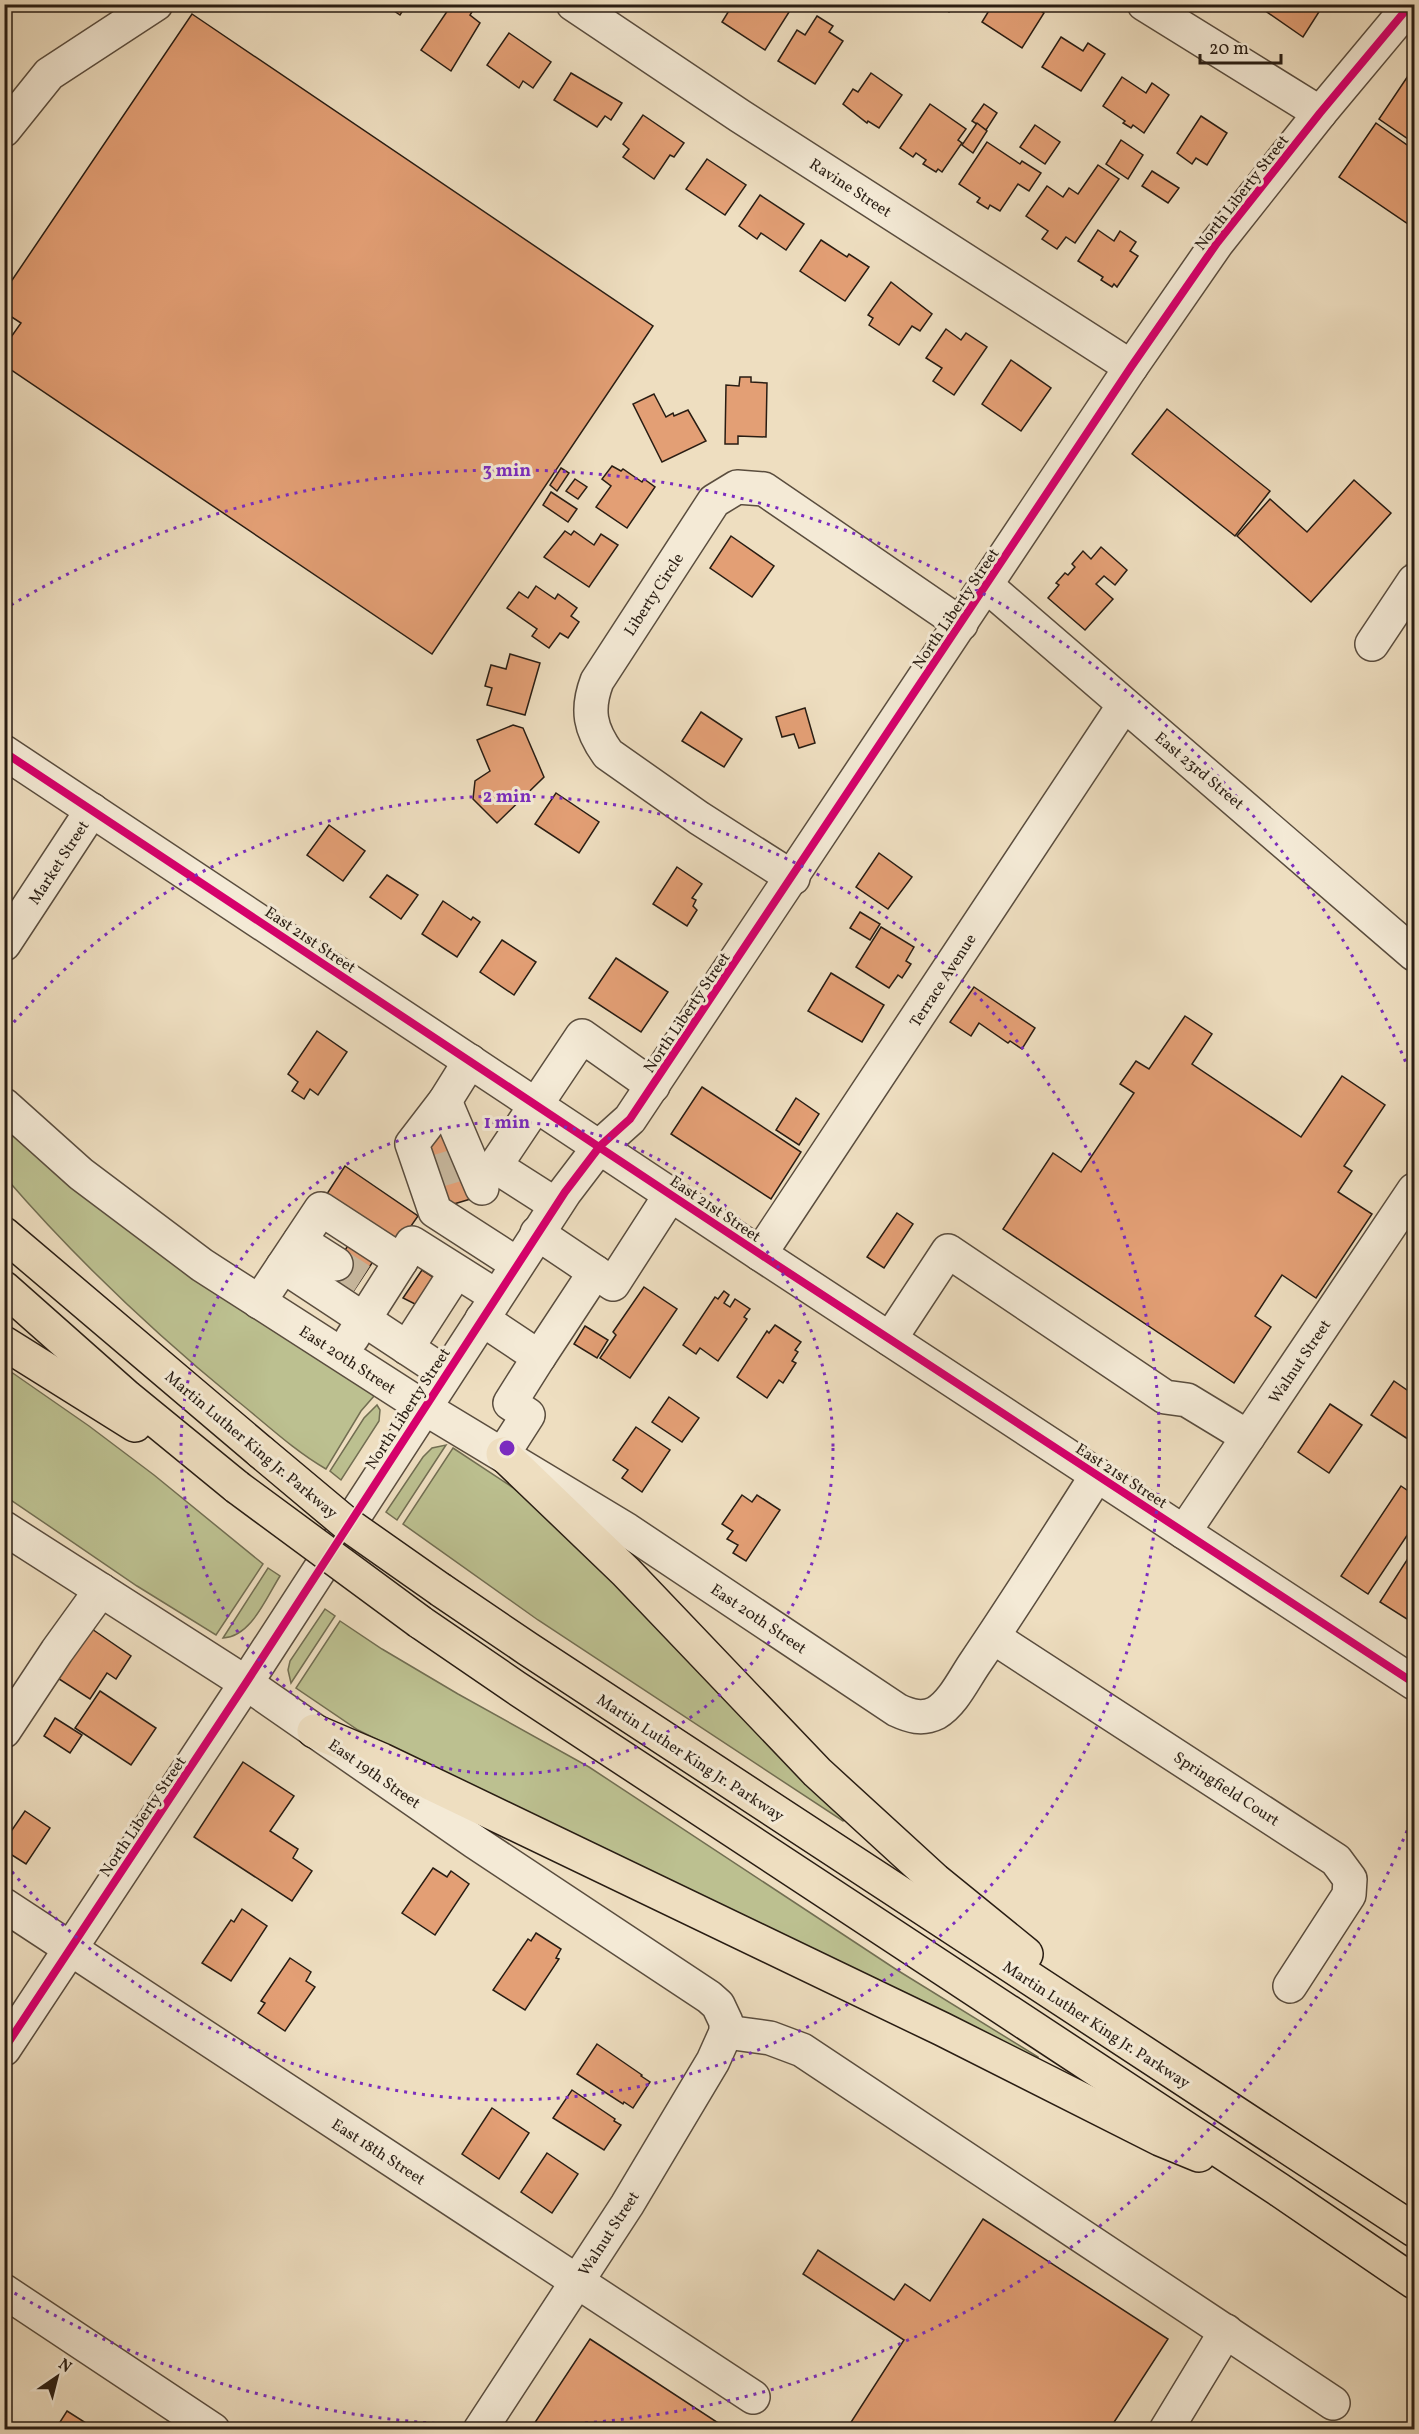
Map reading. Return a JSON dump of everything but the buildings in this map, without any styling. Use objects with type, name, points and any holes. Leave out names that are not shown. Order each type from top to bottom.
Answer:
[{"type":"highway","name":"Martin Luther King Jr. Parkway","points":[[5,1234],[347,1524],[528,1649],[1414,2230]]},
{"type":"highway","points":[[4,1288],[127,1397],[237,1487],[420,1622],[515,1687],[1278,2189],[1414,2282]]},
{"type":"highway","points":[[4,1343],[237,1487]]},
{"type":"highway","points":[[503,1454],[626,1572],[817,1772],[935,1880],[1005,1938],[1300,2157]]},
{"type":"highway","points":[[314,1731],[382,1760],[942,2028],[1160,2139],[1278,2189]]},
{"type":"street","points":[[4,130],[49,74],[156,4]]},
{"type":"street","name":"Ravine Street","points":[[573,4],[1131,368]]},
{"type":"street","points":[[1144,4],[1320,113]]},
{"type":"street","name":"North Liberty Street","points":[[4,2049],[246,1683],[556,1205],[600,1146],[630,1119],[653,1086],[1131,368],[1217,243],[1406,6]]},
{"type":"street","name":"Liberty Circle","points":[[793,878],[699,818],[608,754],[591,724],[591,695],[597,681],[714,501],[737,487],[764,489],[961,624]]},
{"type":"street","points":[[1372,644],[1414,581]]},
{"type":"street","name":"East 23rd Street","points":[[987,586],[1414,954]]},
{"type":"street","name":"Terrace Avenue","points":[[760,1254],[1124,705]]},
{"type":"street","name":"East 21st Street","points":[[4,752],[760,1254],[1414,1683]]},
{"type":"street","name":"Market Street","points":[[4,944],[92,810]]},
{"type":"street","points":[[517,1264],[435,1211],[461,1171],[536,1104],[582,1036],[653,1086]]},
{"type":"street","points":[[470,1060],[445,1101],[412,1144],[461,1171],[556,1205]]},
{"type":"street","points":[[445,1101],[461,1171],[457,1225]]},
{"type":"street","name":"East 20th Street","points":[[4,1105],[55,1153],[172,1244],[423,1407],[627,1530],[897,1710],[909,1716],[924,1718],[936,1712],[947,1703],[993,1637]]},
{"type":"street","name":"Walnut Street","points":[[1184,1532],[1414,1190]]},
{"type":"street","points":[[537,1233],[614,1284],[671,1194]]},
{"type":"street","points":[[259,1302],[321,1209],[401,1261]]},
{"type":"street","points":[[341,1355],[360,1289],[401,1261],[412,1243],[456,1272],[539,1358]]},
{"type":"street","points":[[890,1339],[948,1251],[1165,1397],[1187,1400],[1248,1437]]},
{"type":"street","points":[[291,1253],[360,1289],[407,1348],[445,1373]]},
{"type":"street","points":[[291,1253],[360,1289]]},
{"type":"street","points":[[407,1348],[456,1272]]},
{"type":"street","points":[[503,1454],[528,1414],[510,1403],[595,1272]]},
{"type":"street","points":[[993,1637],[1097,1475]]},
{"type":"street","points":[[4,1514],[101,1590],[4,1731]]},
{"type":"street","name":"East 19th Street","points":[[4,1528],[246,1683],[475,1842],[709,1997],[724,2013],[726,2032]]},
{"type":"street","name":"Springfield Court","points":[[993,1637],[1336,1860],[1350,1879],[1349,1895],[1290,1986]]},
{"type":"street","name":"East 18th Street","points":[[4,1905],[753,2397]]},
{"type":"street","points":[[726,2032],[770,2038],[802,2050],[1333,2403]]},
{"type":"street","name":"Walnut Street","points":[[480,2430],[627,2205],[713,2061],[726,2032]]},
{"type":"street","points":[[4,2290],[213,2430]]},
{"type":"street","points":[[1166,2430],[1226,2331]]},
{"type":"green space","points":[[4,1121],[374,1396],[361,1411],[326,1469],[279,1436],[174,1347],[115,1293],[32,1207],[5,1177]]},
{"type":"green space","points":[[4,1367],[154,1475],[263,1564],[216,1635],[137,1586],[5,1496]]},
{"type":"green space","points":[[377,1405],[380,1410],[379,1421],[341,1480],[330,1471],[364,1418]]},
{"type":"green space","points":[[446,1445],[397,1520],[386,1512],[423,1457],[432,1448]]},
{"type":"green space","points":[[453,1448],[512,1487],[559,1525],[846,1817],[843,1821],[538,1620],[403,1524]]},
{"type":"green space","points":[[268,1568],[280,1576],[257,1615],[242,1631],[223,1638]]},
{"type":"green space","points":[[325,1609],[335,1616],[291,1683],[288,1670],[290,1661]]},
{"type":"green space","points":[[340,1621],[458,1694],[589,1767],[897,1970],[1038,2057],[1038,2066],[358,1730],[296,1688]]},
{"type":"waterway","points":[[4,10],[14,4]]},
{"type":"tunnel","points":[[434,1172],[461,1164]]},
{"type":"tunnel","points":[[336,1264],[361,1280]]},
{"type":"cycle path","points":[[4,2049],[246,1683],[565,1192],[600,1146],[630,1119],[1131,367],[1217,243],[1320,113],[1411,4]]},
{"type":"cycle path","points":[[4,752],[760,1254],[1414,1683]]}]
